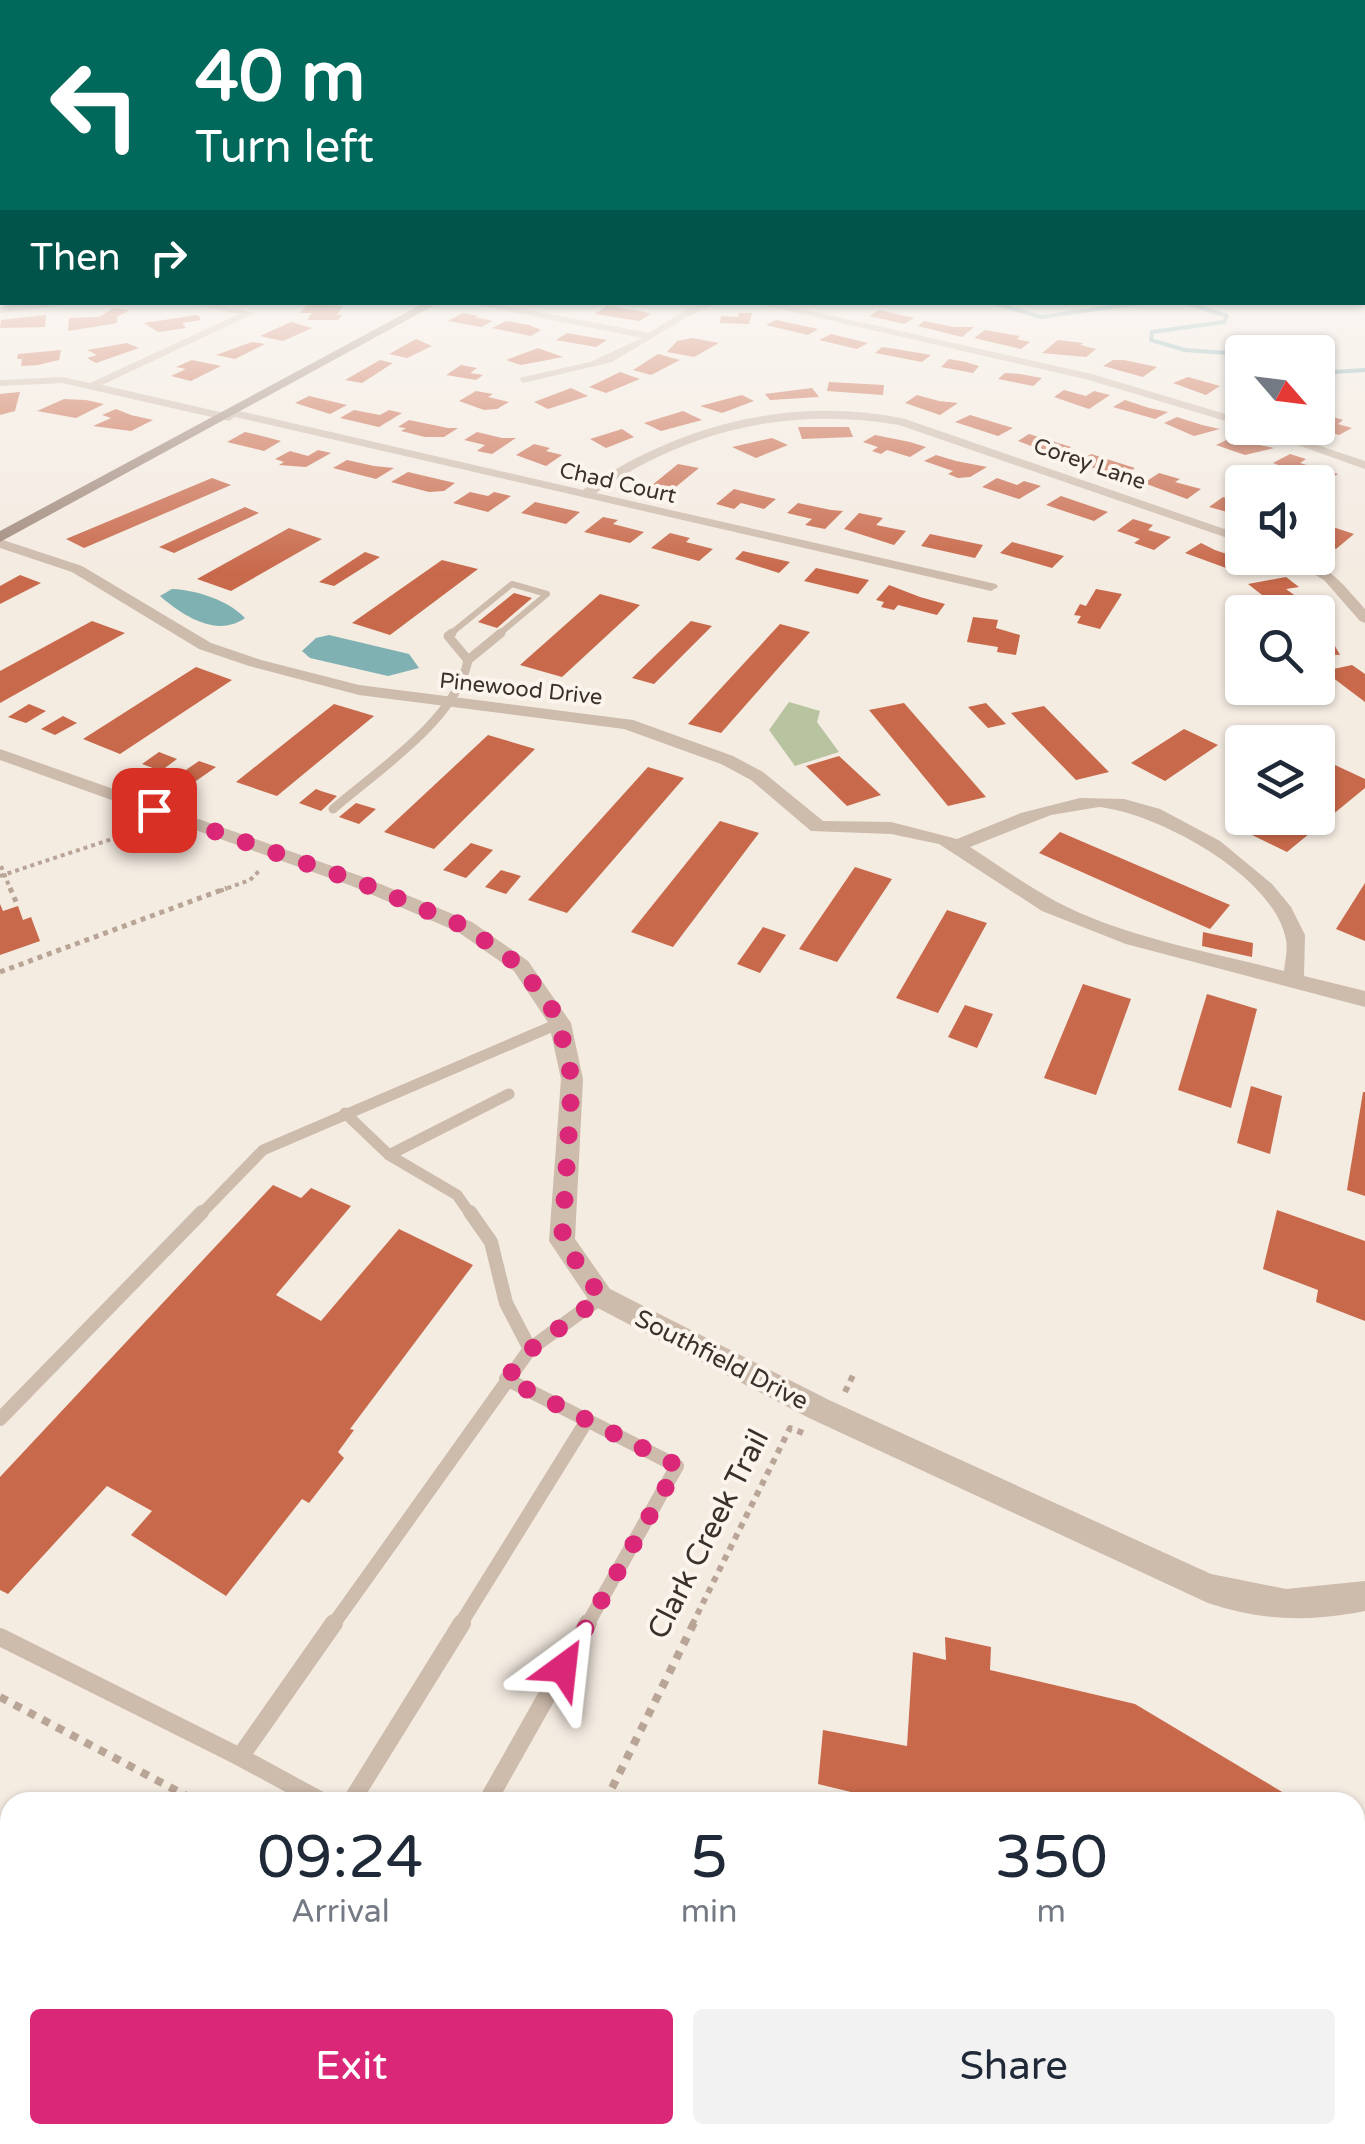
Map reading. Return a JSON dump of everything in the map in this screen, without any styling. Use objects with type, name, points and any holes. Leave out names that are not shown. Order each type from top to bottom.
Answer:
[{"type":"street","points":[[92,386],[122,372]]},
{"type":"street","points":[[0,540],[310,372]]},
{"type":"street","points":[[523,380],[556,372]]},
{"type":"street","points":[[1070,372],[1225,418]]},
{"type":"street","name":"Chad Court","points":[[0,382],[51,379],[92,386],[991,588]]},
{"type":"street","name":"Corey Lane","points":[[584,495],[616,470],[647,454],[776,416],[842,412],[901,422],[1225,534]]},
{"type":"street","points":[[1306,445],[1365,465]]},
{"type":"street","name":"Pinewood Drive","points":[[0,540],[77,569],[205,646],[320,682],[449,703],[561,712],[626,724],[742,768],[818,827],[890,828],[959,845],[1049,906],[1083,920],[1132,938],[1365,1000]]},
{"type":"street","points":[[1325,575],[1365,618]]},
{"type":"street","name":"Southfield Drive","points":[[0,754],[279,853],[466,927],[520,966],[560,1023],[572,1079],[562,1241],[601,1297],[833,1415],[1208,1588],[1255,1604],[1312,1606],[1365,1596]]},
{"type":"street","points":[[959,845],[1049,808],[1102,802],[1150,810],[1180,822],[1272,898],[1296,937],[1292,981]]},
{"type":"lane","points":[[333,810],[449,703],[463,686],[468,660],[548,594],[512,584],[448,636],[468,660]]},
{"type":"lane","points":[[0,1420],[263,1150],[560,1023]]},
{"type":"lane","points":[[389,1155],[509,1094]]},
{"type":"lane","points":[[344,1113],[389,1155],[457,1196],[491,1242],[506,1302],[530,1350]]},
{"type":"lane","points":[[240,1757],[506,1379],[530,1350],[601,1297]]},
{"type":"lane","points":[[493,1792],[678,1466],[506,1379]]},
{"type":"lane","points":[[357,1792],[586,1422]]},
{"type":"lane","points":[[0,1637],[304,1792]]},
{"type":"path","points":[[2,875],[124,836],[154,810]]},
{"type":"path","points":[[0,972],[250,880],[279,853]]},
{"type":"path","points":[[1,866],[18,904]]},
{"type":"path","name":"Clark Creek Trail","points":[[610,1792],[790,1428],[806,1435]]},
{"type":"path","points":[[0,1697],[179,1792]]},
{"type":"green space","points":[[789,702],[820,711],[817,722],[839,752],[795,766],[769,730]]},
{"type":"water","points":[[172,589],[211,597],[245,618],[223,626],[201,622],[160,596]]},
{"type":"water","points":[[329,635],[409,654],[419,668],[388,676],[310,658],[302,651],[316,638]]},
{"type":"building","points":[[179,372],[209,372],[191,381],[171,376]]},
{"type":"building","points":[[359,372],[379,372],[362,383],[345,380]]},
{"type":"building","points":[[471,372],[483,375],[476,380],[446,375]]},
{"type":"building","points":[[620,372],[640,379],[606,393],[589,387]]},
{"type":"building","points":[[1005,373],[1042,378],[1033,386],[998,379]]},
{"type":"building","points":[[1188,377],[1220,386],[1206,395],[1173,383]]},
{"type":"building","points":[[829,382],[884,385],[883,395],[827,391]]},
{"type":"building","points":[[571,388],[588,396],[548,409],[534,402]]},
{"type":"building","points":[[812,388],[819,397],[770,400],[765,394]]},
{"type":"building","points":[[1064,390],[1086,396],[1094,391],[1110,395],[1089,409],[1054,397]]},
{"type":"building","points":[[476,391],[509,402],[497,409],[484,410],[459,401]]},
{"type":"building","points":[[20,392],[15,411],[0,415],[0,394]]},
{"type":"building","points":[[742,395],[754,401],[722,413],[700,406]]},
{"type":"building","points":[[917,395],[958,403],[940,415],[905,403]]},
{"type":"building","points":[[309,396],[347,405],[330,414],[295,403]]},
{"type":"building","points":[[64,399],[104,404],[76,418],[37,411]]},
{"type":"building","points":[[1125,400],[1168,412],[1155,419],[1113,407]]},
{"type":"building","points":[[116,409],[153,420],[131,431],[93,426],[111,418],[102,415]]},
{"type":"building","points":[[354,410],[380,415],[389,410],[402,413],[379,427],[340,418]]},
{"type":"building","points":[[683,411],[702,420],[661,431],[644,423]]},
{"type":"building","points":[[970,415],[1013,428],[998,436],[955,422]]},
{"type":"building","points":[[1177,417],[1220,429],[1194,436],[1164,423]]},
{"type":"building","points":[[1335,418],[1343,420],[1338,424],[1352,428],[1335,434]]},
{"type":"building","points":[[409,420],[458,428],[444,437],[425,437],[401,431],[406,428],[398,427]]},
{"type":"building","points":[[798,427],[849,427],[853,437],[802,439]]},
{"type":"building","points":[[622,429],[634,437],[606,448],[590,439]]},
{"type":"building","points":[[245,432],[281,441],[264,451],[227,442]]},
{"type":"building","points":[[477,432],[516,438],[492,454],[477,451],[485,445],[464,440]]},
{"type":"building","points":[[1029,434],[1071,447],[1057,456],[1018,441]]},
{"type":"building","points":[[875,435],[926,447],[910,457],[887,450],[881,454],[872,451],[878,447],[863,442]]},
{"type":"building","points":[[772,438],[788,445],[756,458],[732,447]]},
{"type":"building","points":[[1225,441],[1225,445],[1274,448],[1245,455],[1216,445]]},
{"type":"building","points":[[534,444],[562,455],[546,466],[516,455]]},
{"type":"building","points":[[318,450],[331,453],[306,467],[279,465],[284,462],[275,459],[290,451],[308,456]]},
{"type":"building","points":[[1091,454],[1135,468],[1122,476],[1076,463]]},
{"type":"building","points":[[1290,454],[1306,459],[1300,463],[1307,465],[1278,465],[1273,463]]},
{"type":"building","points":[[936,455],[987,467],[970,477],[958,478],[948,474],[953,471],[924,461]]},
{"type":"building","points":[[347,460],[394,468],[376,479],[333,468]]},
{"type":"building","points":[[678,464],[699,468],[672,490],[651,486]]},
{"type":"building","points":[[408,472],[455,483],[444,491],[429,492],[391,482]]},
{"type":"building","points":[[1159,473],[1201,489],[1187,499],[1144,483]]},
{"type":"building","points":[[212,478],[231,485],[84,548],[66,539]]},
{"type":"building","points":[[997,478],[1017,485],[1024,481],[1041,486],[1019,499],[982,487]]},
{"type":"building","points":[[734,489],[776,499],[764,509],[741,503],[734,509],[716,504]]},
{"type":"building","points":[[470,492],[511,496],[488,512],[453,503]]},
{"type":"building","points":[[1061,496],[1108,512],[1094,521],[1046,505]]},
{"type":"building","points":[[1223,497],[1225,498],[1225,511],[1209,507]]},
{"type":"building","points":[[535,502],[580,512],[566,524],[521,513]]},
{"type":"building","points":[[798,503],[843,511],[825,529],[805,525],[812,519],[787,513]]},
{"type":"building","points":[[245,507],[259,513],[174,553],[159,547]]},
{"type":"building","points":[[859,513],[883,518],[876,525],[906,531],[894,545],[844,529]]},
{"type":"building","points":[[603,517],[618,520],[613,524],[644,532],[630,543],[584,532]]},
{"type":"building","points":[[1133,519],[1153,525],[1148,530],[1171,537],[1154,550],[1134,543],[1140,539],[1117,531]]},
{"type":"building","points":[[289,528],[322,539],[231,591],[197,579]]},
{"type":"building","points":[[1335,528],[1354,534],[1336,549]]},
{"type":"building","points":[[670,533],[713,549],[699,561],[651,548]]},
{"type":"building","points":[[930,534],[983,545],[975,558],[921,546]]},
{"type":"building","points":[[1012,542],[1064,556],[1052,568],[1000,553]]},
{"type":"building","points":[[1201,543],[1225,553],[1225,568],[1185,553]]},
{"type":"building","points":[[743,551],[790,562],[779,573],[735,559]]},
{"type":"building","points":[[365,552],[380,557],[334,586],[319,582]]},
{"type":"building","points":[[442,560],[478,569],[390,635],[352,623]]},
{"type":"building","points":[[816,568],[869,580],[858,594],[804,581]]},
{"type":"building","points":[[20,575],[41,583],[0,604],[0,586]]},
{"type":"building","points":[[1286,577],[1299,587],[1286,589],[1294,595],[1262,595],[1248,584]]},
{"type":"building","points":[[889,585],[945,604],[937,615],[898,605],[894,610],[881,607],[884,602],[876,600]]},
{"type":"building","points":[[1096,589],[1122,594],[1100,629],[1077,623],[1081,616],[1074,615],[1080,604],[1086,606]]},
{"type":"building","points":[[514,593],[532,598],[497,628],[478,622]]},
{"type":"building","points":[[600,594],[640,605],[562,677],[520,665]]},
{"type":"building","points":[[973,617],[998,620],[996,628],[1020,635],[1016,655],[997,652],[998,647],[967,642]]},
{"type":"building","points":[[92,621],[125,633],[0,703],[0,671]]},
{"type":"building","points":[[691,621],[712,626],[654,684],[632,678]]},
{"type":"building","points":[[780,624],[810,632],[721,733],[688,724]]},
{"type":"building","points":[[1352,665],[1365,674],[1365,702],[1335,679],[1335,669]]},
{"type":"building","points":[[196,667],[232,680],[120,754],[83,739]]},
{"type":"building","points":[[904,703],[986,797],[948,806],[869,710]]},
{"type":"building","points":[[986,703],[1006,724],[988,728],[968,707]]},
{"type":"building","points":[[29,704],[46,711],[26,723],[8,717]]},
{"type":"building","points":[[334,704],[374,716],[277,796],[236,782]]},
{"type":"building","points":[[1044,706],[1109,772],[1076,780],[1011,713]]},
{"type":"building","points":[[63,716],[77,723],[55,735],[41,729]]},
{"type":"building","points":[[1184,729],[1218,745],[1165,781],[1131,763]]},
{"type":"building","points":[[488,735],[535,749],[434,849],[384,832]]},
{"type":"building","points":[[159,752],[177,759],[161,771],[142,764]]},
{"type":"building","points":[[839,756],[881,795],[847,806],[806,766]]},
{"type":"building","points":[[199,761],[216,767],[196,781],[180,774]]},
{"type":"building","points":[[1335,765],[1365,779],[1365,788],[1335,813]]},
{"type":"building","points":[[648,767],[684,778],[567,913],[528,900]]},
{"type":"building","points":[[316,789],[337,796],[321,811],[299,803]]},
{"type":"building","points":[[356,803],[376,809],[359,824],[339,817]]},
{"type":"building","points":[[720,821],[759,833],[673,947],[631,932]]},
{"type":"building","points":[[1060,832],[1230,905],[1210,929],[1039,853]]},
{"type":"building","points":[[1252,835],[1308,835],[1287,852]]},
{"type":"building","points":[[471,843],[493,850],[466,878],[443,870]]},
{"type":"building","points":[[855,867],[892,879],[837,962],[799,949]]},
{"type":"building","points":[[501,870],[521,876],[506,894],[485,887]]},
{"type":"building","points":[[1365,883],[1365,941],[1336,929]]},
{"type":"building","points":[[0,904],[3,911],[18,906],[23,920],[31,917],[40,941],[0,955]]},
{"type":"building","points":[[947,910],[987,923],[938,1013],[896,998]]},
{"type":"building","points":[[763,927],[786,935],[760,973],[737,964]]},
{"type":"building","points":[[1203,932],[1253,943],[1252,957],[1202,946]]},
{"type":"building","points":[[1083,984],[1131,999],[1096,1095],[1044,1078]]},
{"type":"building","points":[[1207,994],[1257,1009],[1231,1108],[1178,1090]]},
{"type":"building","points":[[965,1005],[993,1014],[977,1048],[948,1037]]},
{"type":"building","points":[[1251,1086],[1282,1096],[1270,1154],[1237,1143]]},
{"type":"building","points":[[1365,1092],[1365,1196],[1347,1190]]},
{"type":"building","points":[[273,1185],[301,1198],[311,1188],[351,1206],[276,1295],[321,1321],[399,1229],[473,1265],[350,1429],[354,1430],[338,1452],[344,1458],[309,1503],[302,1499],[226,1596],[131,1535],[152,1511],[107,1486],[8,1594],[0,1590],[0,1477]]},
{"type":"building","points":[[1277,1210],[1365,1241],[1365,1321],[1316,1302],[1318,1290],[1263,1269]]},
{"type":"building","points":[[945,1637],[991,1647],[990,1670],[1135,1704],[1282,1792],[851,1792],[818,1784],[823,1730],[907,1746],[913,1652],[946,1660]]},
{"type":"route","points":[[154,810],[359,882],[466,927],[520,966],[557,1016],[572,1079],[562,1241],[601,1297],[530,1350],[506,1379],[678,1466],[563,1668]]}]
